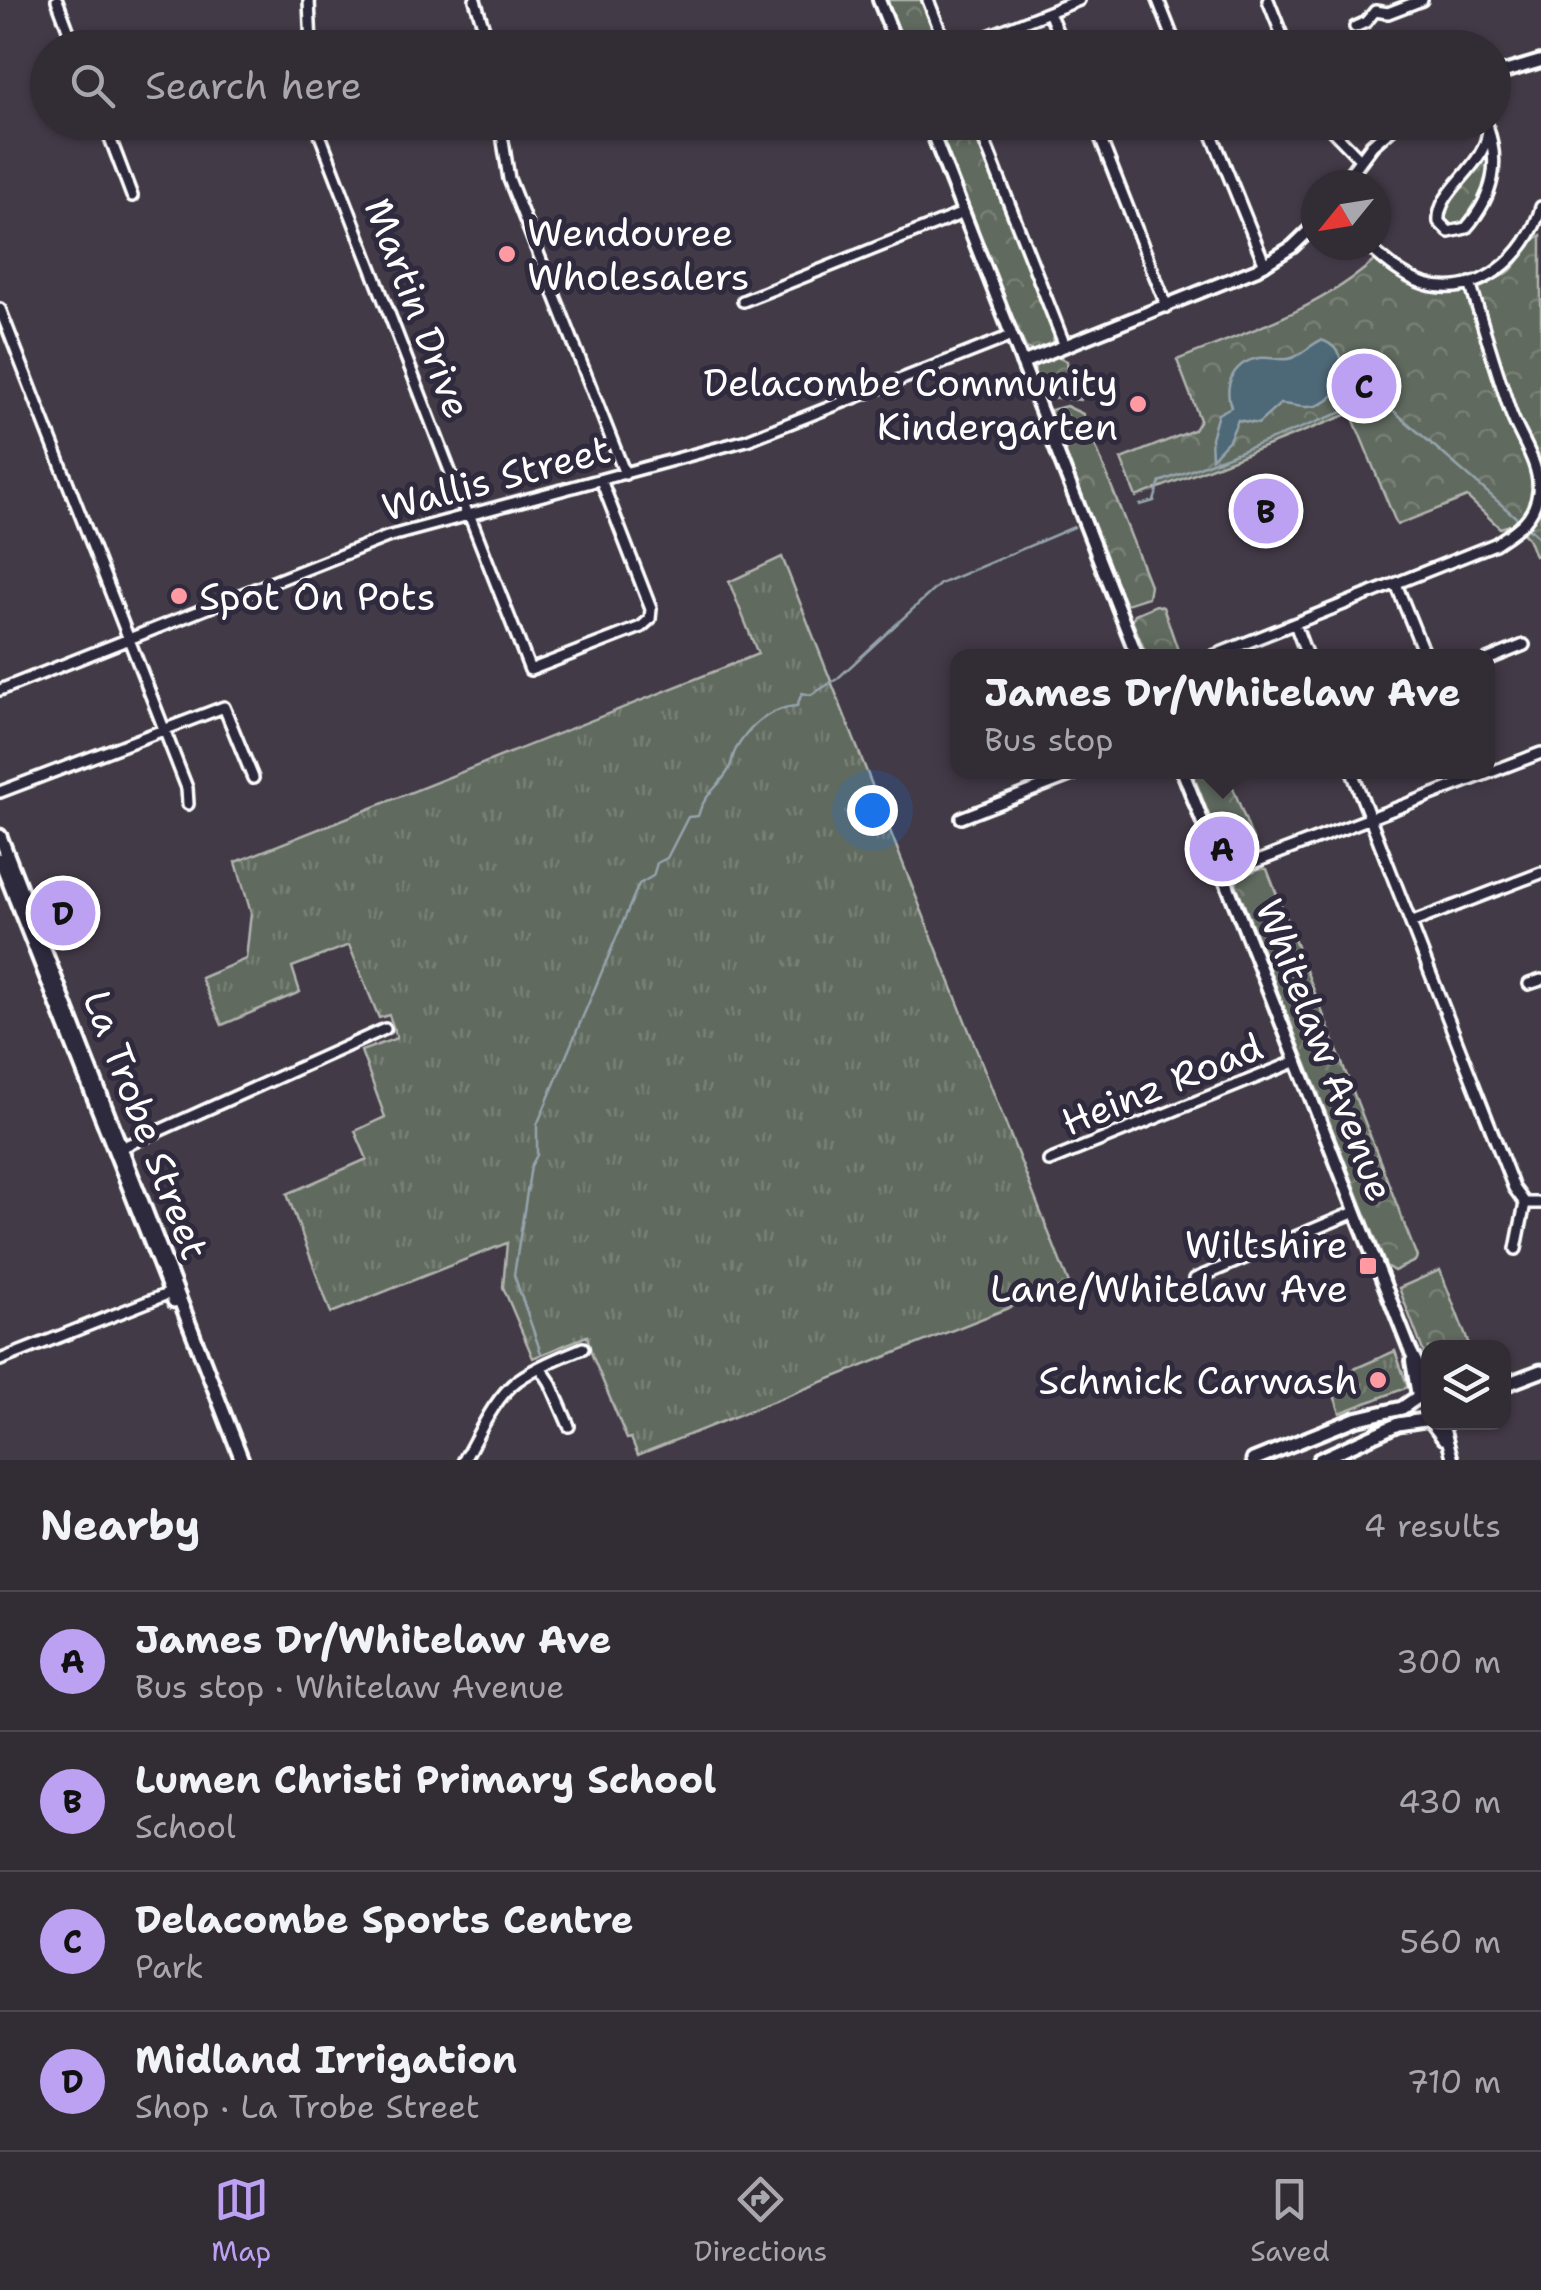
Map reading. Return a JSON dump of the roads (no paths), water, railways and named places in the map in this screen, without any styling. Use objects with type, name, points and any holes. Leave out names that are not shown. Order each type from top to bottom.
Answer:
[{"type":"main road","name":"La Trobe Street","points":[[0,836],[13,888]]},
{"type":"main road","name":"La Trobe Street","points":[[0,859],[242,1460]]},
{"type":"main road","points":[[0,899],[13,888]]},
{"type":"main road","points":[[1511,1382],[1541,1370]]},
{"type":"main road","points":[[1253,1460],[1355,1419],[1398,1410],[1421,1394]]},
{"type":"main road","points":[[1320,1460],[1398,1424],[1421,1422]]},
{"type":"street","points":[[57,0],[68,30]]},
{"type":"street","points":[[308,0],[309,30]]},
{"type":"street","points":[[475,0],[487,30]]},
{"type":"street","points":[[879,0],[891,30]]},
{"type":"street","points":[[928,0],[940,30]]},
{"type":"street","points":[[1004,30],[1078,0]]},
{"type":"street","points":[[1158,0],[1170,30]]},
{"type":"street","points":[[1268,0],[1280,30]]},
{"type":"street","points":[[1354,27],[1366,22],[1372,7],[1388,14],[1422,0]]},
{"type":"street","points":[[1050,12],[1057,30]]},
{"type":"street","points":[[1511,70],[1541,61]]},
{"type":"street","points":[[111,140],[132,196]]},
{"type":"street","name":"Martin Drive","points":[[321,140],[530,670],[642,627],[650,619],[651,609],[601,480]]},
{"type":"street","points":[[503,140],[509,179],[624,474]]},
{"type":"street","points":[[935,140],[1134,649]]},
{"type":"street","points":[[983,140],[1065,346]]},
{"type":"street","points":[[1101,140],[1167,306]]},
{"type":"street","points":[[1215,140],[1265,265]]},
{"type":"street","points":[[1342,140],[1360,159]]},
{"type":"street","points":[[1352,170],[1380,140]]},
{"type":"street","points":[[1484,140],[1482,154],[1440,209],[1440,223],[1450,232],[1466,228],[1486,201],[1496,163],[1491,140]]},
{"type":"street","points":[[1385,260],[1420,282],[1446,287],[1470,284],[1511,260],[1532,232],[1541,207]]},
{"type":"street","points":[[743,301],[964,213]]},
{"type":"street","points":[[1022,363],[1265,265],[1301,239]]},
{"type":"street","points":[[1231,649],[1498,543],[1520,528],[1536,503],[1536,470],[1511,413],[1470,284]]},
{"type":"street","points":[[0,309],[188,788],[188,804]]},
{"type":"street","name":"Wallis Street","points":[[0,690],[387,538],[748,440],[1012,336]]},
{"type":"street","points":[[1396,584],[1422,649]]},
{"type":"street","points":[[1294,624],[1304,649]]},
{"type":"street","points":[[1495,657],[1524,645]]},
{"type":"street","points":[[0,792],[224,707],[253,778]]},
{"type":"street","points":[[1495,768],[1541,754]]},
{"type":"street","points":[[961,818],[1062,779]]},
{"type":"street","name":"Whitelaw Avenue","points":[[1186,779],[1421,1386]]},
{"type":"street","points":[[1355,779],[1514,1188],[1525,1203],[1516,1249]]},
{"type":"street","points":[[1224,874],[1462,779]]},
{"type":"street","points":[[1413,922],[1541,873]]},
{"type":"street","points":[[1529,984],[1541,980]]},
{"type":"street","points":[[119,1148],[385,1029]]},
{"type":"street","name":"Heinz Road","points":[[1049,1162],[1297,1061]]},
{"type":"street","points":[[1525,1203],[1541,1204]]},
{"type":"street","points":[[1195,1278],[1355,1212]]},
{"type":"street","points":[[0,1360],[174,1291]]},
{"type":"street","points":[[464,1460],[514,1383],[583,1348]]},
{"type":"street","points":[[540,1367],[569,1426]]},
{"type":"street","points":[[1435,1430],[1447,1445]]},
{"type":"street","points":[[1444,1430],[1453,1460]]},
{"type":"water","points":[[1321,340],[1331,345],[1341,361],[1341,381],[1330,398],[1311,407],[1280,404],[1258,424],[1238,420],[1229,440],[1212,458],[1211,438],[1218,414],[1231,407],[1228,390],[1237,369],[1259,358],[1292,358]]},
{"type":"waterway","points":[[1140,505],[1154,501],[1160,482],[1379,398],[1519,520]]},
{"type":"waterway","points":[[1525,525],[1541,539]]},
{"type":"waterway","points":[[541,1353],[514,1275],[531,1166],[537,1155],[537,1125],[639,884],[653,876],[657,863],[667,858],[688,817],[698,816],[703,802],[728,771],[741,741],[761,720],[778,710],[797,706],[802,693],[811,695],[837,679],[940,584],[1074,527]]},
{"type":"place","name":"Wendouree Wholesalers","points":[[507,254]]},
{"type":"place","name":"Delacombe Sports Centre","points":[[1364,386]]},
{"type":"place","name":"Delacombe Community Kindergarten","points":[[1138,404]]},
{"type":"place","name":"Lumen Christi Primary School","points":[[1266,511]]},
{"type":"place","name":"Spot On Pots","points":[[179,596]]},
{"type":"place","name":"James Dr/Whitelaw Ave","points":[[1222,849]]},
{"type":"place","name":"Midland Irrigation","points":[[63,913]]},
{"type":"place","name":"Wiltshire Lane/Whitelaw Ave","points":[[1368,1266]]},
{"type":"place","name":"Schmick Carwash","points":[[1378,1380]]}]
